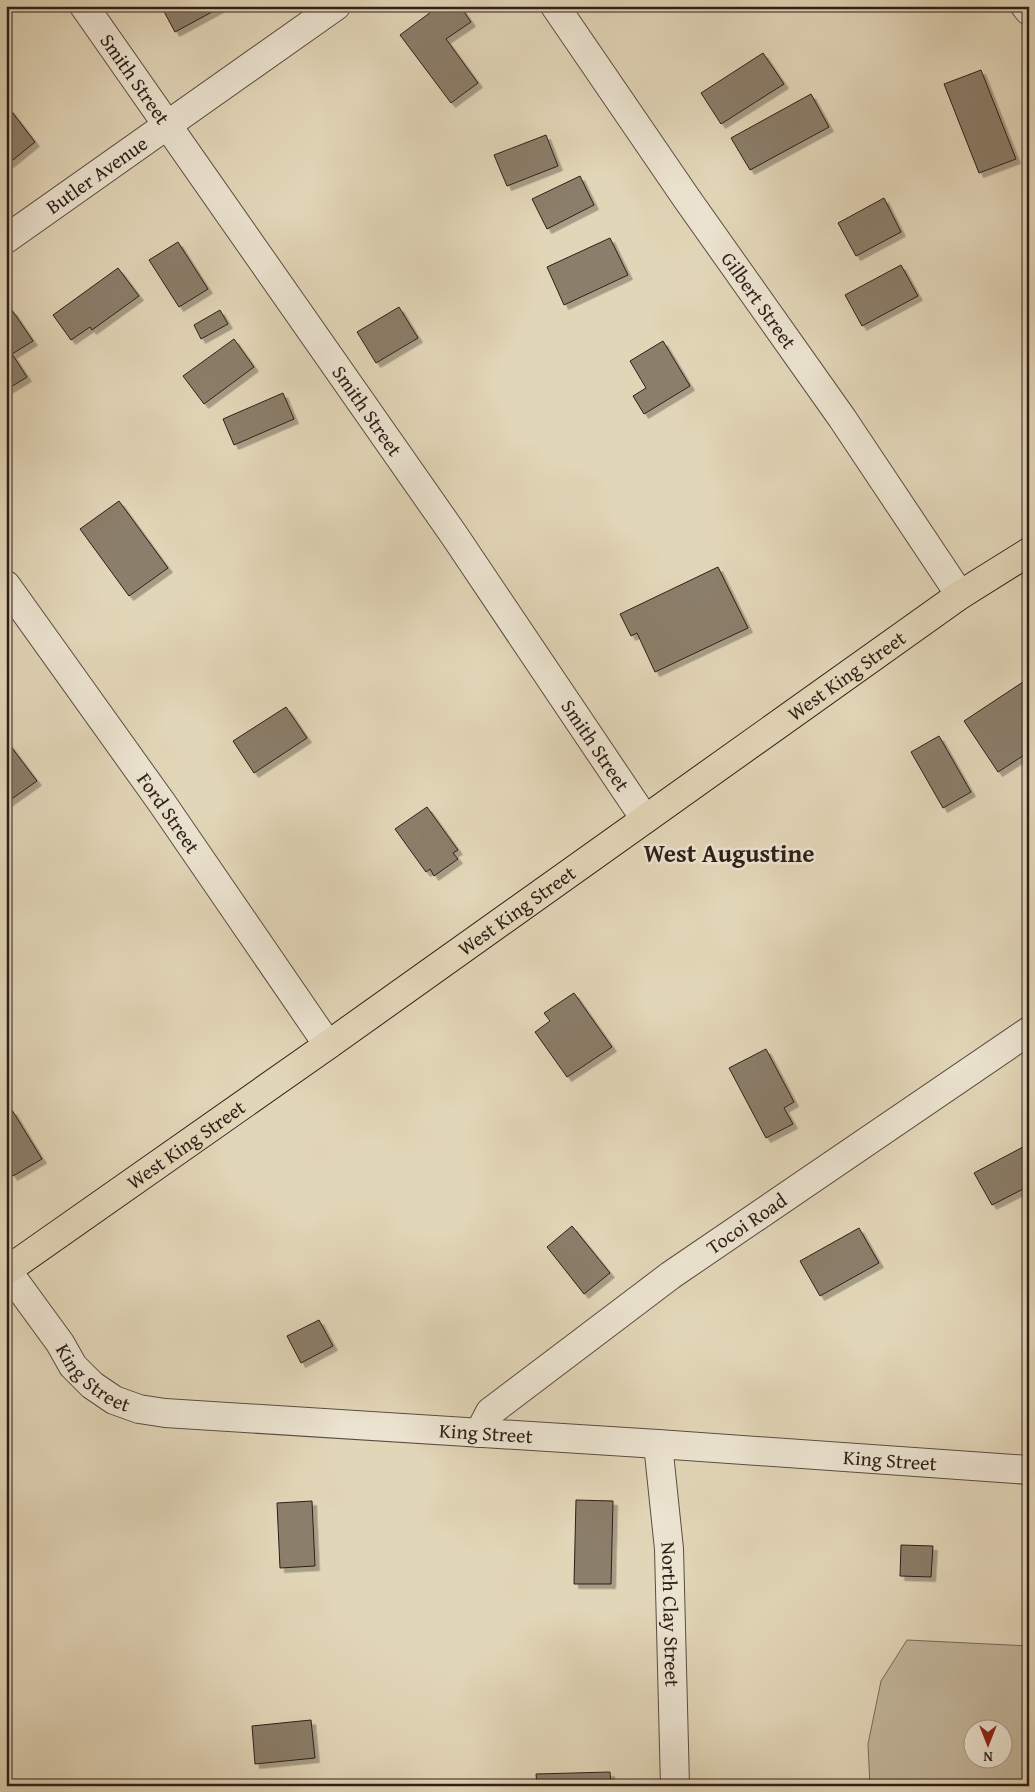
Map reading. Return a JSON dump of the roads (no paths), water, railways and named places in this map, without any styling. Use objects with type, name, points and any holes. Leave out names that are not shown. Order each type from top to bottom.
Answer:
[{"type":"main road","name":"West King Street","points":[[6,1270],[328,1045],[960,595],[1029,552]]},
{"type":"street","name":"Smith Street","points":[[84,6],[454,535],[645,819]]},
{"type":"street","name":"Butler Avenue","points":[[6,240],[336,6]]},
{"type":"street","name":"Gilbert Street","points":[[555,6],[687,199],[842,418],[960,595]]},
{"type":"street","points":[[1025,6],[1029,11]]},
{"type":"street","name":"Ford Street","points":[[6,585],[162,803],[328,1045]]},
{"type":"street","name":"Tocoi Road","points":[[479,1432],[490,1412],[671,1275],[1029,1031]]},
{"type":"street","name":"King Street","points":[[6,1270],[79,1372],[92,1385],[114,1400],[139,1409],[165,1413],[479,1432],[1029,1470]]},
{"type":"street","name":"North Clay Street","points":[[658,1444],[669,1550],[675,1786]]},
{"type":"district","name":"West Augustine","points":[[729,853]]}]
